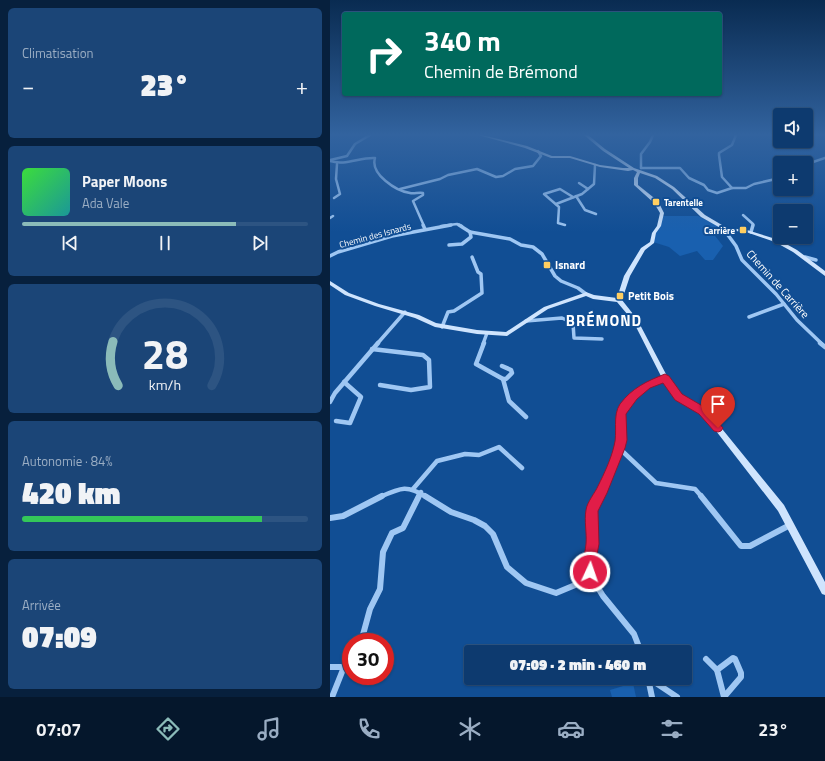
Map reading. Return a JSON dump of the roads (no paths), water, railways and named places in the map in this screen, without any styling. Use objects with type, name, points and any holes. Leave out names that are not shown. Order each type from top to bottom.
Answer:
[{"type":"street","points":[[334,198],[340,194],[341,188],[336,183],[337,168]]},
{"type":"street","points":[[375,168],[382,177],[399,189],[411,193],[423,193],[423,195],[413,200],[424,229]]},
{"type":"street","points":[[399,189],[440,179],[448,175],[477,169],[496,177],[500,177],[515,169],[524,168]]},
{"type":"street","points":[[556,204],[575,196],[594,184],[594,168]]},
{"type":"street","points":[[619,168],[633,169],[680,168],[689,178],[704,185],[713,193],[732,188],[746,188],[754,184],[773,180]]},
{"type":"street","points":[[720,168],[721,176],[732,188]]},
{"type":"street","points":[[633,169],[645,172],[668,184],[700,215],[726,229],[751,232],[777,241],[809,259],[816,260],[811,263]]},
{"type":"street","points":[[619,300],[627,276],[643,249],[652,242],[654,233],[659,226],[662,213],[656,202],[638,188],[633,169]]},
{"type":"street","points":[[636,178],[645,172]]},
{"type":"street","points":[[330,180],[336,180]]},
{"type":"street","points":[[579,183],[588,189]]},
{"type":"street","points":[[565,226],[558,223],[559,207],[544,194],[560,189],[575,196],[585,210],[596,214]]},
{"type":"street","points":[[743,215],[753,224],[751,232]]},
{"type":"street","name":"Chemin des Isnards","points":[[330,256],[338,252],[392,236],[443,225],[457,224],[463,226],[470,232],[510,239],[521,245],[533,247],[542,254],[555,276],[561,281],[578,288],[586,294]]},
{"type":"street","name":"Chemin de Carrière","points":[[726,229],[725,231],[736,246],[742,260],[825,347]]},
{"type":"street","points":[[449,245],[462,244],[470,237],[470,232]]},
{"type":"street","points":[[801,255],[825,274]]},
{"type":"street","points":[[442,327],[448,312],[454,311],[482,293],[482,274],[478,272],[472,257]]},
{"type":"street","points":[[330,283],[347,294],[377,306],[406,312],[442,327],[487,333],[507,334],[546,308],[586,294],[593,297],[619,300],[635,320],[665,378],[678,397],[703,411],[708,416],[776,502],[825,591]]},
{"type":"street","points":[[749,317],[784,304]]},
{"type":"street","points":[[330,402],[332,392],[344,382],[406,312]]},
{"type":"street","points":[[526,321],[562,318],[573,323],[574,338],[577,340],[602,339]]},
{"type":"street","points":[[487,333],[476,364],[503,379],[509,401],[526,417]]},
{"type":"street","points":[[372,349],[423,355],[429,360],[430,387],[409,392],[380,384]]},
{"type":"street","points":[[502,366],[511,370],[512,373],[506,379],[503,379]]},
{"type":"street","points":[[638,645],[634,634],[603,596],[592,578],[589,568],[592,544],[592,510],[603,489],[619,448],[621,440],[620,419],[623,408],[639,390],[665,378]]},
{"type":"street","points":[[336,421],[350,422],[361,397],[344,382]]},
{"type":"street","points":[[414,489],[437,461],[465,454],[479,455],[499,447],[522,468]]},
{"type":"street","points":[[619,448],[656,483],[695,489],[741,546],[750,546],[790,525]]},
{"type":"street","points":[[330,518],[343,516],[385,495],[405,488],[414,489],[452,512],[486,526],[493,534],[507,566],[526,583],[556,593],[592,578]]},
{"type":"street","points":[[363,633],[370,609],[380,589],[383,552],[392,533],[403,528],[421,492]]},
{"type":"street","points":[[717,670],[733,658],[735,659],[741,673],[741,677],[724,697]]},
{"type":"street","points":[[706,659],[717,670],[724,697]]},
{"type":"street","points":[[330,666],[342,667]]},
{"type":"street","points":[[332,697],[342,672]]},
{"type":"street","points":[[649,685],[652,697]]},
{"type":"street","points":[[659,685],[677,697]]},
{"type":"place","name":"Tarentelle","points":[[656,202]]},
{"type":"place","name":"Carrière","points":[[743,230]]},
{"type":"place","name":"Isnard","points":[[547,265]]},
{"type":"place","name":"Petit Bois","points":[[620,296]]},
{"type":"district","name":"BRÉMOND","points":[[604,320]]}]
